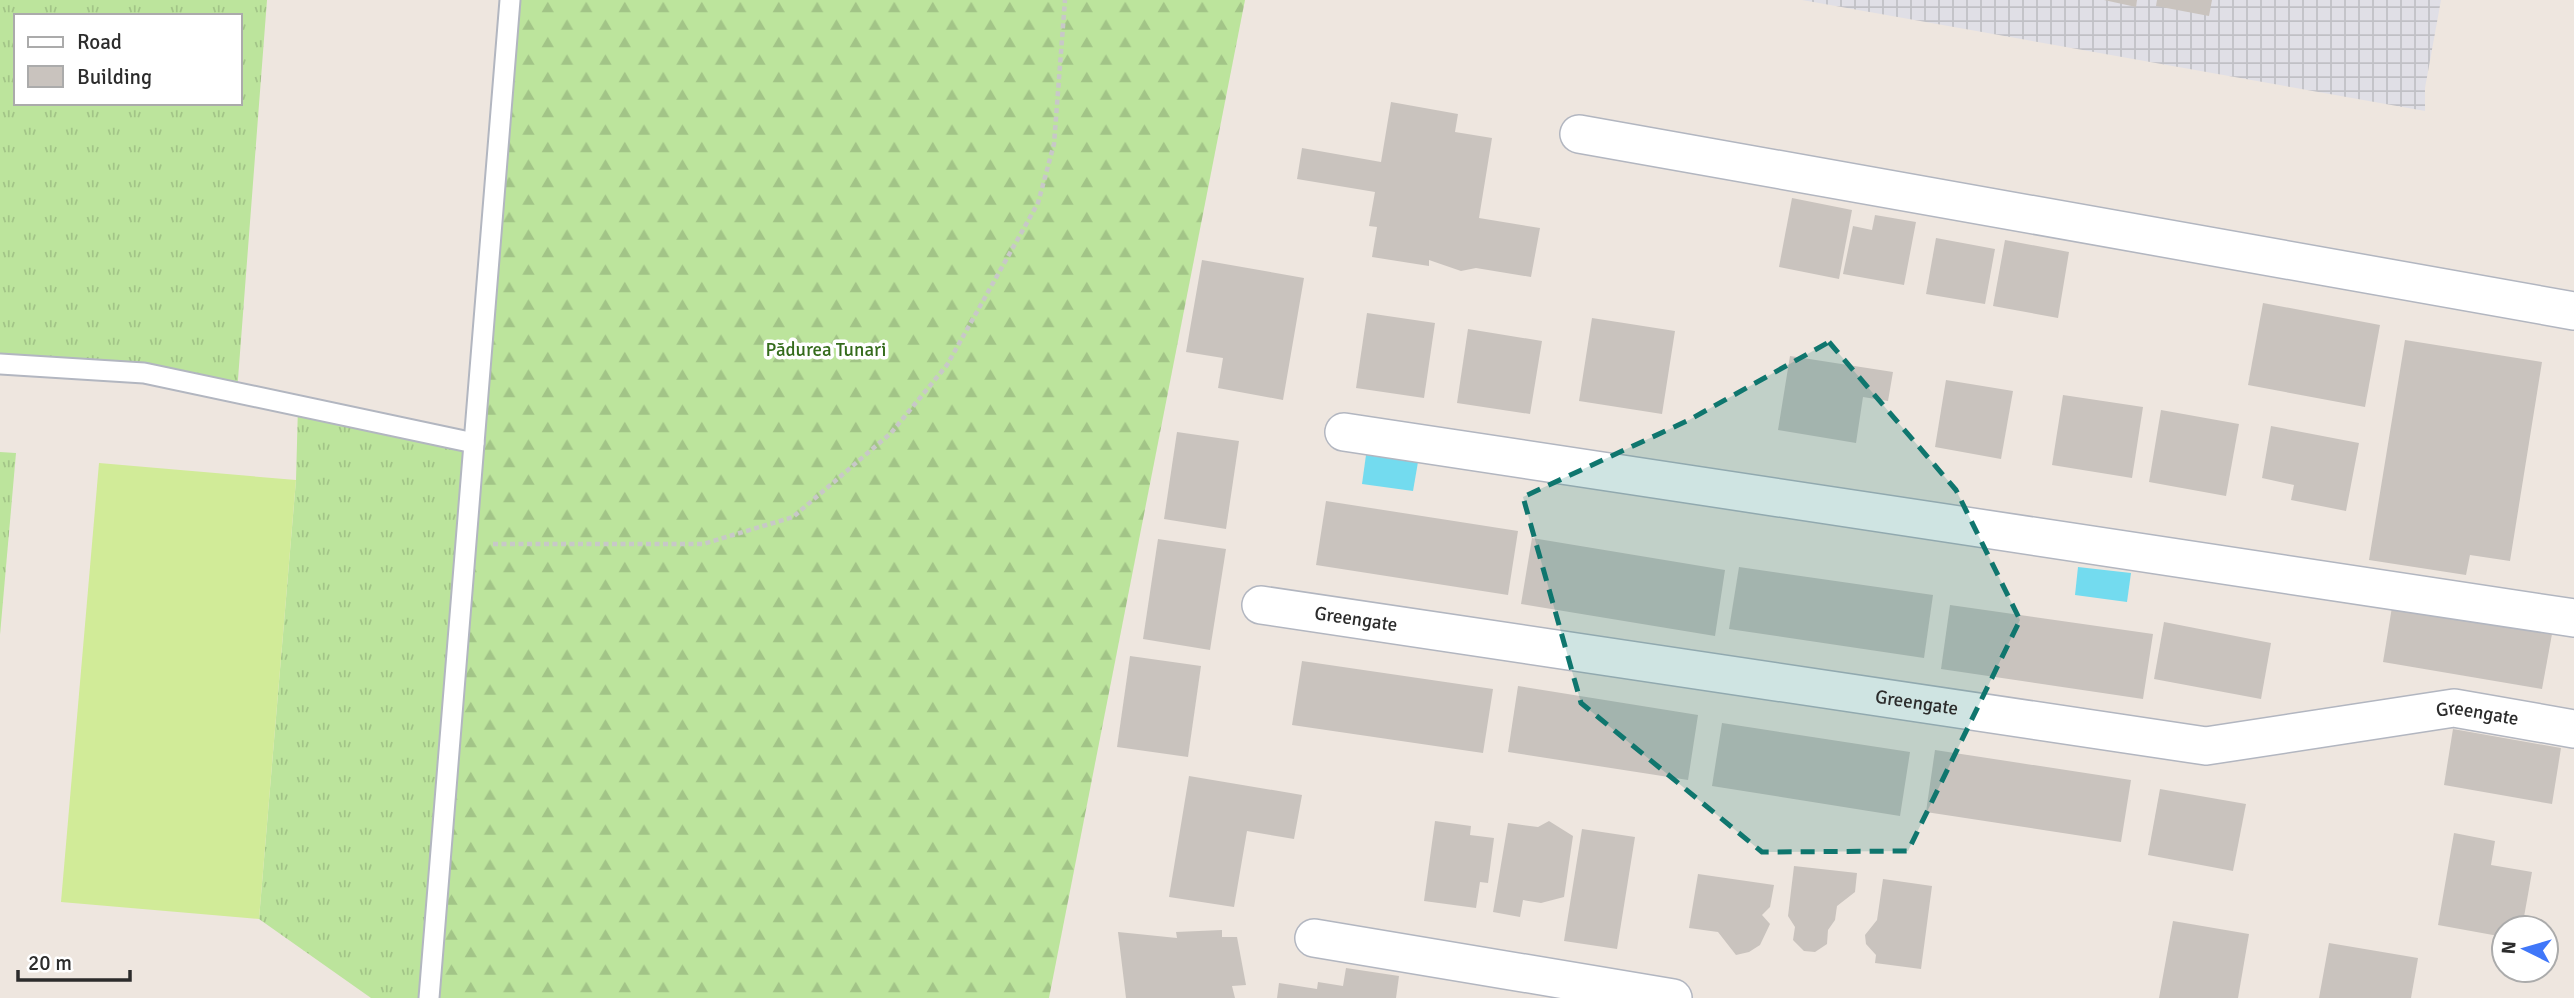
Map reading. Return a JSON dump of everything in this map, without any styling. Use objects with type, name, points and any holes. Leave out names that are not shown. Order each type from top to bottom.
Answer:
[{"type":"street","points":[[1579,134],[2574,312]]},
{"type":"street","points":[[1344,432],[2574,618]]},
{"type":"street","name":"Greengate","points":[[1261,605],[2206,746],[2454,708],[2574,729]]},
{"type":"street","points":[[1314,938],[1674,998]]},
{"type":"lane","points":[[429,998],[510,0]]},
{"type":"lane","points":[[0,364],[144,373],[474,443]]},
{"type":"path","points":[[466,544],[703,544],[793,517],[891,433],[947,365],[1038,203],[1054,144],[1065,0]]},
{"type":"highlighted area","points":[[1829,342],[1956,490],[2020,620],[1908,851],[1762,852],[1581,703],[1523,497],[1689,420]]},
{"type":"shaded area","points":[[1802,0],[2441,0],[2425,88],[2425,111]]},
{"type":"green space","points":[[0,0],[267,0],[237,392],[0,364]]},
{"type":"green space","name":"Pădurea Tunari","points":[[510,0],[1245,0],[1049,998],[429,998]]},
{"type":"green space","points":[[298,406],[474,443],[429,998],[371,998],[259,919],[296,480]]},
{"type":"green space","points":[[0,452],[16,453],[0,635]]},
{"type":"green space","points":[[99,463],[296,480],[259,919],[61,902]]},
{"type":"water","points":[[1366,455],[1418,462],[1413,491],[1362,484]]},
{"type":"water","points":[[2078,567],[2131,573],[2127,602],[2075,595]]},
{"type":"building","points":[[2104,0],[2137,0],[2136,7]]},
{"type":"building","points":[[2157,0],[2212,0],[2209,16],[2156,6]]},
{"type":"building","points":[[1391,102],[1458,114],[1455,132],[1492,138],[1479,218],[1540,228],[1531,277],[1476,268],[1461,271],[1429,260],[1429,266],[1372,257],[1377,227],[1369,226],[1375,192],[1297,179],[1302,148],[1381,162]]},
{"type":"building","points":[[1792,198],[1852,210],[1839,279],[1779,267]]},
{"type":"building","points":[[1875,215],[1916,222],[1904,285],[1843,274],[1853,226],[1872,230]]},
{"type":"building","points":[[1936,238],[1995,249],[1985,304],[1926,294]]},
{"type":"building","points":[[2005,240],[2069,252],[2058,318],[1993,306]]},
{"type":"building","points":[[1202,260],[1304,278],[1283,400],[1218,388],[1223,358],[1186,352]]},
{"type":"building","points":[[2263,303],[2380,325],[2365,407],[2248,385]]},
{"type":"building","points":[[1367,313],[1435,323],[1424,398],[1356,388]]},
{"type":"building","points":[[1592,318],[1675,331],[1662,414],[1579,401]]},
{"type":"building","points":[[1468,329],[1542,341],[1530,414],[1457,403]]},
{"type":"building","points":[[2405,340],[2542,362],[2510,561],[2470,555],[2466,575],[2369,560]]},
{"type":"building","points":[[1790,356],[1893,372],[1888,401],[1863,397],[1856,443],[1778,430]]},
{"type":"building","points":[[1946,380],[2013,391],[2001,459],[1935,447]]},
{"type":"building","points":[[2063,395],[2143,407],[2132,478],[2052,465]]},
{"type":"building","points":[[2161,410],[2239,424],[2226,496],[2149,482]]},
{"type":"building","points":[[2271,426],[2359,443],[2346,511],[2291,500],[2294,485],[2262,478]]},
{"type":"building","points":[[1177,432],[1239,441],[1226,529],[1164,519]]},
{"type":"building","points":[[1326,501],[1518,531],[1508,595],[1316,565]]},
{"type":"building","points":[[1532,538],[1725,570],[1715,636],[1521,604]]},
{"type":"building","points":[[1158,539],[1226,549],[1210,650],[1143,639]]},
{"type":"building","points":[[1739,567],[1933,595],[1924,658],[1729,629]]},
{"type":"building","points":[[1950,605],[2153,634],[2143,699],[1941,669]]},
{"type":"building","points":[[2392,607],[2552,634],[2542,689],[2383,662]]},
{"type":"building","points":[[2164,622],[2271,643],[2261,699],[2154,679]]},
{"type":"building","points":[[1130,656],[1201,666],[1188,757],[1117,747]]},
{"type":"building","points":[[1302,661],[1493,689],[1483,753],[1292,725]]},
{"type":"building","points":[[1518,686],[1698,715],[1688,780],[1508,752]]},
{"type":"building","points":[[1722,723],[1910,752],[1900,816],[1712,786]]},
{"type":"building","points":[[2453,729],[2561,748],[2552,804],[2444,785]]},
{"type":"building","points":[[1935,750],[2131,780],[2121,842],[1926,812]]},
{"type":"building","points":[[1189,776],[1302,795],[1294,839],[1247,831],[1234,907],[1169,897]]},
{"type":"building","points":[[2160,789],[2246,804],[2233,871],[2148,855]]},
{"type":"building","points":[[1435,821],[1471,826],[1470,835],[1494,838],[1488,883],[1480,882],[1476,908],[1424,901]]},
{"type":"building","points":[[1549,821],[1573,836],[1564,897],[1541,903],[1523,900],[1520,917],[1493,912],[1508,823],[1538,827]]},
{"type":"building","points":[[1582,829],[1635,837],[1617,949],[1564,941]]},
{"type":"building","points":[[2454,833],[2495,841],[2491,865],[2532,872],[2524,914],[2490,914],[2490,934],[2438,925]]},
{"type":"building","points":[[1794,866],[1857,873],[1855,892],[1837,906],[1835,920],[1828,930],[1827,944],[1815,952],[1804,951],[1793,940],[1795,927],[1788,916]]},
{"type":"building","points":[[1698,874],[1774,885],[1770,907],[1762,915],[1770,924],[1760,945],[1749,952],[1736,955],[1718,932],[1689,928]]},
{"type":"building","points":[[1883,879],[1932,886],[1921,969],[1875,963],[1876,955],[1866,944],[1865,935],[1877,920]]},
{"type":"building","points":[[2173,921],[2249,934],[2238,998],[2159,998]]},
{"type":"building","points":[[1222,930],[1222,937],[1237,937],[1246,985],[1232,986],[1235,998],[1126,998],[1118,932],[1177,938],[1176,932]]},
{"type":"building","points":[[2329,943],[2418,958],[2411,998],[2319,998]]},
{"type":"building","points":[[1346,968],[1399,976],[1396,998],[1277,998],[1279,983],[1317,989],[1318,982],[1343,986]]}]
